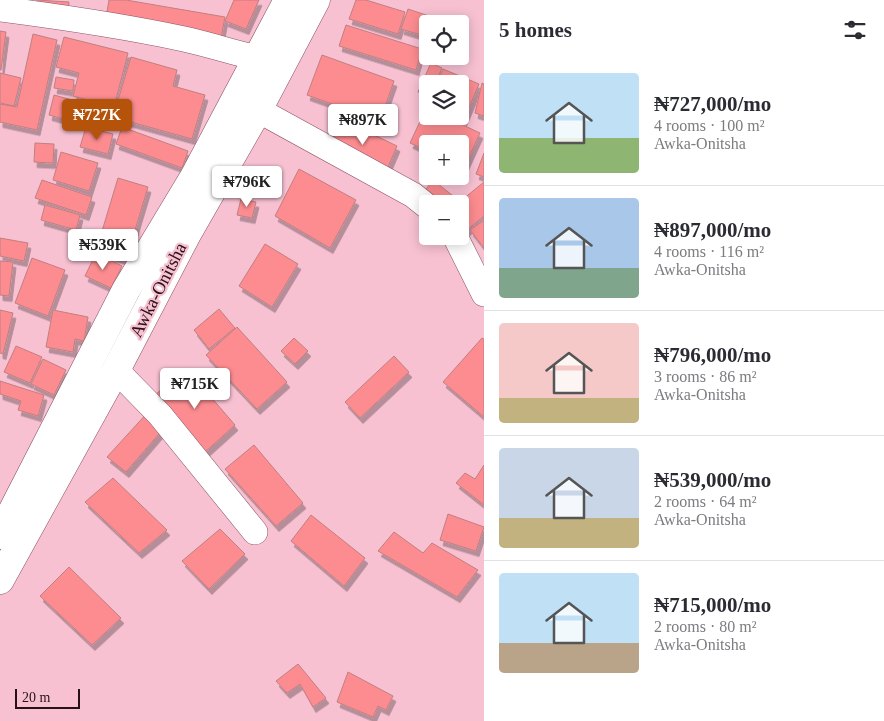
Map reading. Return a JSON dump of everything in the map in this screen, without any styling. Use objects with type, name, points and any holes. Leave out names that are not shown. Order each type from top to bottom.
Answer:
[{"type":"main road","name":"Awka-Onitsha","points":[[0,580],[116,370],[187,234],[258,110],[288,0]]},
{"type":"main road","name":"Awka-Onitsha","points":[[0,535],[126,290],[194,177],[270,61],[316,0]]},
{"type":"street","points":[[0,9],[134,28],[270,61]]},
{"type":"street","points":[[258,110],[419,199]]},
{"type":"street","points":[[462,245],[478,265],[484,294]]},
{"type":"street","points":[[116,370],[160,415],[255,532]]},
{"type":"building","points":[[37,0],[69,2],[68,15],[36,12]]},
{"type":"building","points":[[109,0],[126,0],[225,17],[220,43],[105,23]]},
{"type":"building","points":[[234,0],[259,0],[246,29],[225,21]]},
{"type":"building","points":[[356,0],[366,0],[405,12],[398,34],[349,19]]},
{"type":"building","points":[[408,9],[426,15],[419,15],[419,34],[401,29]]},
{"type":"building","points":[[346,25],[419,48],[419,60],[416,70],[339,46]]},
{"type":"building","points":[[0,31],[6,32],[1,70],[0,70]]},
{"type":"building","points":[[33,34],[57,40],[37,130],[0,122],[0,104],[17,107]]},
{"type":"building","points":[[64,37],[128,53],[114,107],[73,96],[79,73],[56,67]]},
{"type":"building","points":[[322,55],[394,81],[380,121],[307,95]]},
{"type":"building","points":[[131,57],[177,70],[173,86],[205,95],[192,139],[113,117]]},
{"type":"building","points":[[430,65],[442,68],[439,75],[426,75]]},
{"type":"building","points":[[443,69],[457,75],[441,75]]},
{"type":"building","points":[[0,73],[21,78],[14,106],[0,103]]},
{"type":"building","points":[[56,77],[74,80],[73,91],[54,88]]},
{"type":"building","points":[[469,80],[479,84],[469,108]]},
{"type":"building","points":[[482,83],[484,84],[484,116],[475,113]]},
{"type":"building","points":[[54,95],[91,105],[85,125],[49,115]]},
{"type":"building","points":[[339,118],[397,146],[385,174],[328,144]]},
{"type":"building","points":[[419,124],[463,125],[480,133],[469,157],[469,135],[419,135],[419,147],[410,143]]},
{"type":"building","points":[[86,127],[113,134],[108,154],[80,147]]},
{"type":"building","points":[[122,127],[188,151],[182,168],[116,144]]},
{"type":"building","points":[[35,143],[54,144],[53,163],[34,162]]},
{"type":"building","points":[[61,152],[98,163],[89,191],[53,180]]},
{"type":"building","points":[[484,153],[484,177],[476,174]]},
{"type":"building","points":[[299,169],[356,200],[330,248],[275,216]]},
{"type":"building","points":[[118,178],[148,187],[126,260],[96,251]]},
{"type":"building","points":[[42,180],[92,197],[86,215],[35,198]]},
{"type":"building","points":[[484,182],[484,216],[469,228],[469,195]]},
{"type":"building","points":[[429,185],[439,185],[452,195],[422,195]]},
{"type":"building","points":[[241,199],[256,202],[252,218],[237,215]]},
{"type":"building","points":[[45,205],[80,215],[76,230],[41,220]]},
{"type":"building","points":[[484,222],[484,248],[470,230]]},
{"type":"building","points":[[0,238],[28,243],[24,261],[0,256]]},
{"type":"building","points":[[265,244],[298,264],[272,307],[239,286]]},
{"type":"building","points":[[96,253],[122,266],[111,288],[85,276]]},
{"type":"building","points":[[32,258],[65,270],[48,316],[15,303]]},
{"type":"building","points":[[0,261],[13,262],[9,296],[0,295]]},
{"type":"building","points":[[219,309],[235,328],[209,349],[194,330]]},
{"type":"building","points":[[0,310],[13,313],[3,354],[0,353]]},
{"type":"building","points":[[53,310],[88,317],[84,341],[75,339],[73,352],[46,347]]},
{"type":"building","points":[[237,327],[287,382],[257,409],[206,355]]},
{"type":"building","points":[[294,338],[308,351],[295,364],[281,351]]},
{"type":"building","points":[[482,338],[484,339],[484,417],[443,382]]},
{"type":"building","points":[[16,346],[42,357],[30,383],[4,372]]},
{"type":"building","points":[[394,356],[409,372],[360,418],[345,402]]},
{"type":"building","points":[[43,359],[66,370],[54,395],[31,384]]},
{"type":"building","points":[[186,368],[235,425],[204,453],[154,396]]},
{"type":"building","points":[[0,381],[44,395],[38,416],[18,410],[21,401],[0,394]]},
{"type":"building","points":[[149,411],[165,427],[126,472],[107,457]]},
{"type":"building","points":[[254,445],[303,503],[276,526],[225,469]]},
{"type":"building","points":[[484,465],[484,505],[456,483],[465,473],[475,479]]},
{"type":"building","points":[[113,478],[167,530],[139,553],[85,502]]},
{"type":"building","points":[[448,514],[484,527],[476,551],[440,540]]},
{"type":"building","points":[[311,515],[365,558],[344,586],[291,541]]},
{"type":"building","points":[[220,529],[245,554],[209,589],[182,561]]},
{"type":"building","points":[[394,532],[423,553],[432,543],[478,570],[457,597],[378,551]]},
{"type":"building","points":[[69,567],[121,618],[92,645],[40,596]]},
{"type":"building","points":[[298,664],[326,698],[313,707],[300,684],[287,693],[276,681]]},
{"type":"building","points":[[348,672],[393,696],[386,710],[378,706],[373,717],[337,702]]}]
